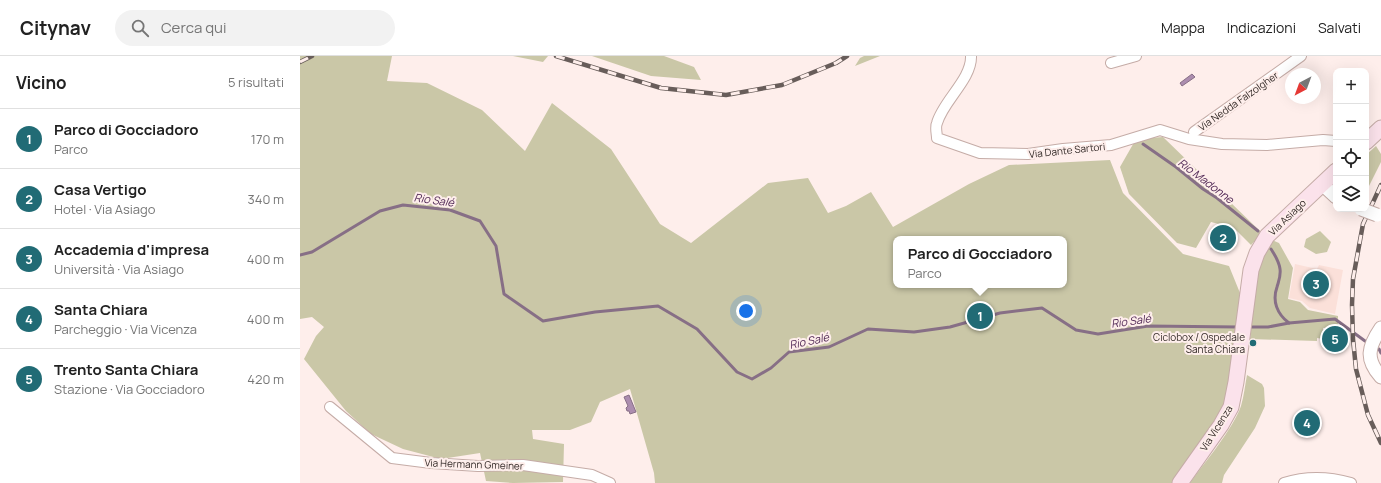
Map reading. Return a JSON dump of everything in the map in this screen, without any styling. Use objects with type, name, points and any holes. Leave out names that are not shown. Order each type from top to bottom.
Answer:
[{"type":"main road","points":[[1368,140],[1381,128]]},
{"type":"main road","name":"Via Asiago","points":[[1244,320],[1251,270],[1254,259],[1262,243],[1273,229],[1333,173]]},
{"type":"main road","name":"Via Vicenza","points":[[1180,483],[1227,416],[1233,401],[1244,320]]},
{"type":"street","name":"Via Dante Sartori","points":[[971,56],[971,63],[936,123],[937,138],[980,153],[1028,154],[1111,145],[1160,130],[1189,139],[1222,144],[1267,145],[1322,140],[1333,141]]},
{"type":"street","points":[[1111,62],[1136,56]]},
{"type":"street","name":"Via Nedda Falzolgher","points":[[1194,132],[1301,56]]},
{"type":"street","points":[[1322,184],[1333,194]]},
{"type":"street","points":[[1369,212],[1379,215]]},
{"type":"street","points":[[1381,328],[1370,349],[1369,355],[1371,362],[1381,377]]},
{"type":"street","name":"Via Hermann Gmeiner","points":[[330,407],[392,458],[431,464],[478,466],[523,465],[592,475],[610,483]]},
{"type":"street","points":[[1284,483],[1318,478],[1333,479],[1351,483]]},
{"type":"shaded area","points":[[300,56],[392,56],[387,81],[427,83],[482,110],[525,151],[552,103],[611,149],[660,224],[691,243],[768,183],[808,178],[828,213],[846,206],[871,192],[893,227],[969,184],[1009,165],[1110,160],[1123,193],[1183,254],[1229,266],[1240,293],[1229,382],[1234,384],[1217,421],[1174,483],[655,483],[654,473],[630,389],[600,402],[591,422],[570,430],[532,430],[533,439],[564,444],[563,482],[513,483],[486,481],[480,453],[441,459],[403,449],[371,434],[346,411],[304,359],[316,336],[324,327],[312,317],[300,319]]},
{"type":"shaded area","points":[[513,56],[548,56],[543,62]]},
{"type":"shaded area","points":[[592,56],[664,56],[694,67],[701,80],[651,76]]},
{"type":"shaded area","points":[[864,56],[880,56],[855,66],[860,58]]},
{"type":"shaded area","points":[[1192,74],[1195,77],[1182,86],[1180,83]]},
{"type":"shaded area","points":[[1163,137],[1262,233],[1251,245],[1234,228],[1211,222],[1196,248],[1177,243],[1129,194],[1120,167],[1136,139]]},
{"type":"shaded area","points":[[1376,146],[1381,154],[1381,162],[1369,186],[1369,176],[1369,152]]},
{"type":"shaded area","points":[[1320,231],[1331,242],[1327,252],[1316,254],[1304,247],[1306,239]]},
{"type":"shaded area","points":[[1272,240],[1279,243],[1293,268],[1288,299],[1300,302],[1308,310],[1338,316],[1338,327],[1323,328],[1323,339],[1317,338],[1317,341],[1250,339],[1258,270],[1264,253]]},
{"type":"shaded area","points":[[1295,264],[1317,269],[1319,265],[1343,270],[1335,314],[1310,308],[1302,301],[1289,298]]},
{"type":"shaded area","points":[[1247,375],[1262,384],[1264,388],[1265,406],[1255,428],[1224,475],[1222,483],[1190,483],[1232,425],[1241,406]]},
{"type":"shaded area","points":[[629,395],[636,412],[630,414],[629,411],[627,411],[626,408],[628,406],[624,397]]},
{"type":"waterway","name":"Rio Madonne","points":[[1143,144],[1217,198],[1258,231]]},
{"type":"waterway","name":"Rio Salé","points":[[300,255],[312,252],[380,211],[403,205],[450,210],[480,221],[496,246],[504,294],[543,321],[595,312],[658,306],[697,329],[737,372],[752,379],[771,368],[789,352],[829,347],[868,329],[914,332],[950,327],[1000,313],[1042,308],[1076,330],[1098,334],[1148,326],[1238,327]]},
{"type":"waterway","name":"Rio Madonne","points":[[1271,249],[1278,261],[1280,271],[1275,302],[1281,316],[1289,323]]},
{"type":"waterway","name":"Rio Salé","points":[[1248,327],[1268,327],[1289,323],[1335,319],[1365,341]]},
{"type":"waterway","name":"Rio Salé","points":[[1379,349],[1381,353]]},
{"type":"railway","points":[[300,62],[312,56]]},
{"type":"railway","points":[[556,56],[661,88],[726,95],[782,85],[836,63],[847,56]]},
{"type":"railway","points":[[1381,185],[1363,224],[1353,279],[1352,305],[1356,369],[1368,415],[1381,443]]},
{"type":"place","name":"Casa Vertigo","points":[[1223,238]]},
{"type":"place","name":"Accademia d'impresa","points":[[1316,284]]},
{"type":"place","name":"Parco di Gocciadoro","points":[[980,316]]},
{"type":"place","name":"Trento Santa Chiara","points":[[1335,339]]},
{"type":"place","name":"Ciclobox / Ospedale Santa Chiara","points":[[1253,343]]},
{"type":"place","name":"Santa Chiara","points":[[1307,423]]}]
